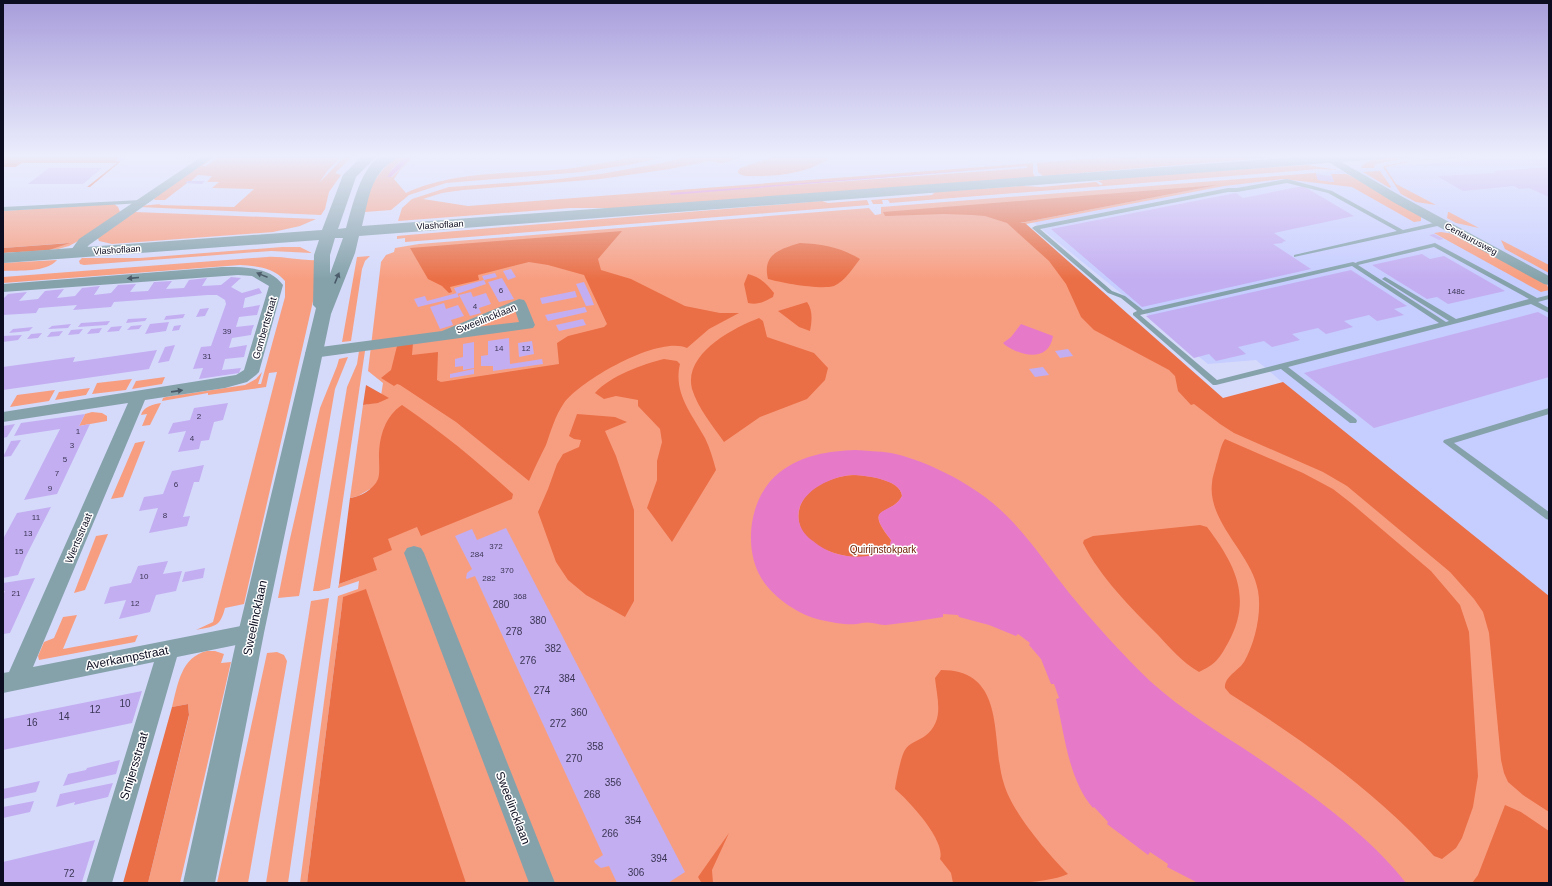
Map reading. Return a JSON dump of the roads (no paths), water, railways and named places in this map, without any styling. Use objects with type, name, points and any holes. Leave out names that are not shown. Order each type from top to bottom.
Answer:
[{"type":"street","points":[[75,252],[90,238],[149,196]]},
{"type":"street","name":"Sweelincklaan","points":[[322,314],[322,255],[342,196]]},
{"type":"street","name":"Sweelincklaan","points":[[199,883],[251,633],[322,314],[347,253],[362,196]]},
{"type":"street","name":"Vlashoflaan","points":[[3,258],[284,239],[353,232],[831,196]]},
{"type":"street","name":"Centaurusweg","points":[[1394,196],[1549,281]]},
{"type":"street","name":"Gombertstraat","points":[[3,288],[222,271],[255,272],[266,276],[276,285],[251,372],[241,379],[225,384],[3,417]]},
{"type":"street","name":"Sweelincklaan","points":[[314,354],[528,325],[519,303],[443,336]]},
{"type":"street","name":"Wiertsstraat","points":[[10,682],[139,396]]},
{"type":"street","name":"Sweelincklaan","points":[[414,553],[542,883]]},
{"type":"street","name":"Averkampstraat","points":[[10,682],[251,633]]},
{"type":"street","name":"Smijersstraat","points":[[99,883],[168,650]]},
{"type":"lane","points":[[1142,312],[1123,297],[1110,292],[1035,228],[1196,196]]},
{"type":"lane","points":[[1338,196],[1402,232]]},
{"type":"lane","points":[[3,209],[141,202]]},
{"type":"lane","points":[[1296,256],[1442,223]]},
{"type":"lane","points":[[1454,321],[1360,263],[1435,246],[1533,301],[1549,312]]},
{"type":"lane","points":[[1445,324],[1353,264],[1135,314],[1216,383],[1445,324],[1454,321],[1549,297]]},
{"type":"lane","points":[[1282,366],[1353,421]]},
{"type":"lane","points":[[1549,411],[1447,442],[1549,517]]},
{"type":"park label","name":"Quirijnstokpark","points":[[883,549]]}]
